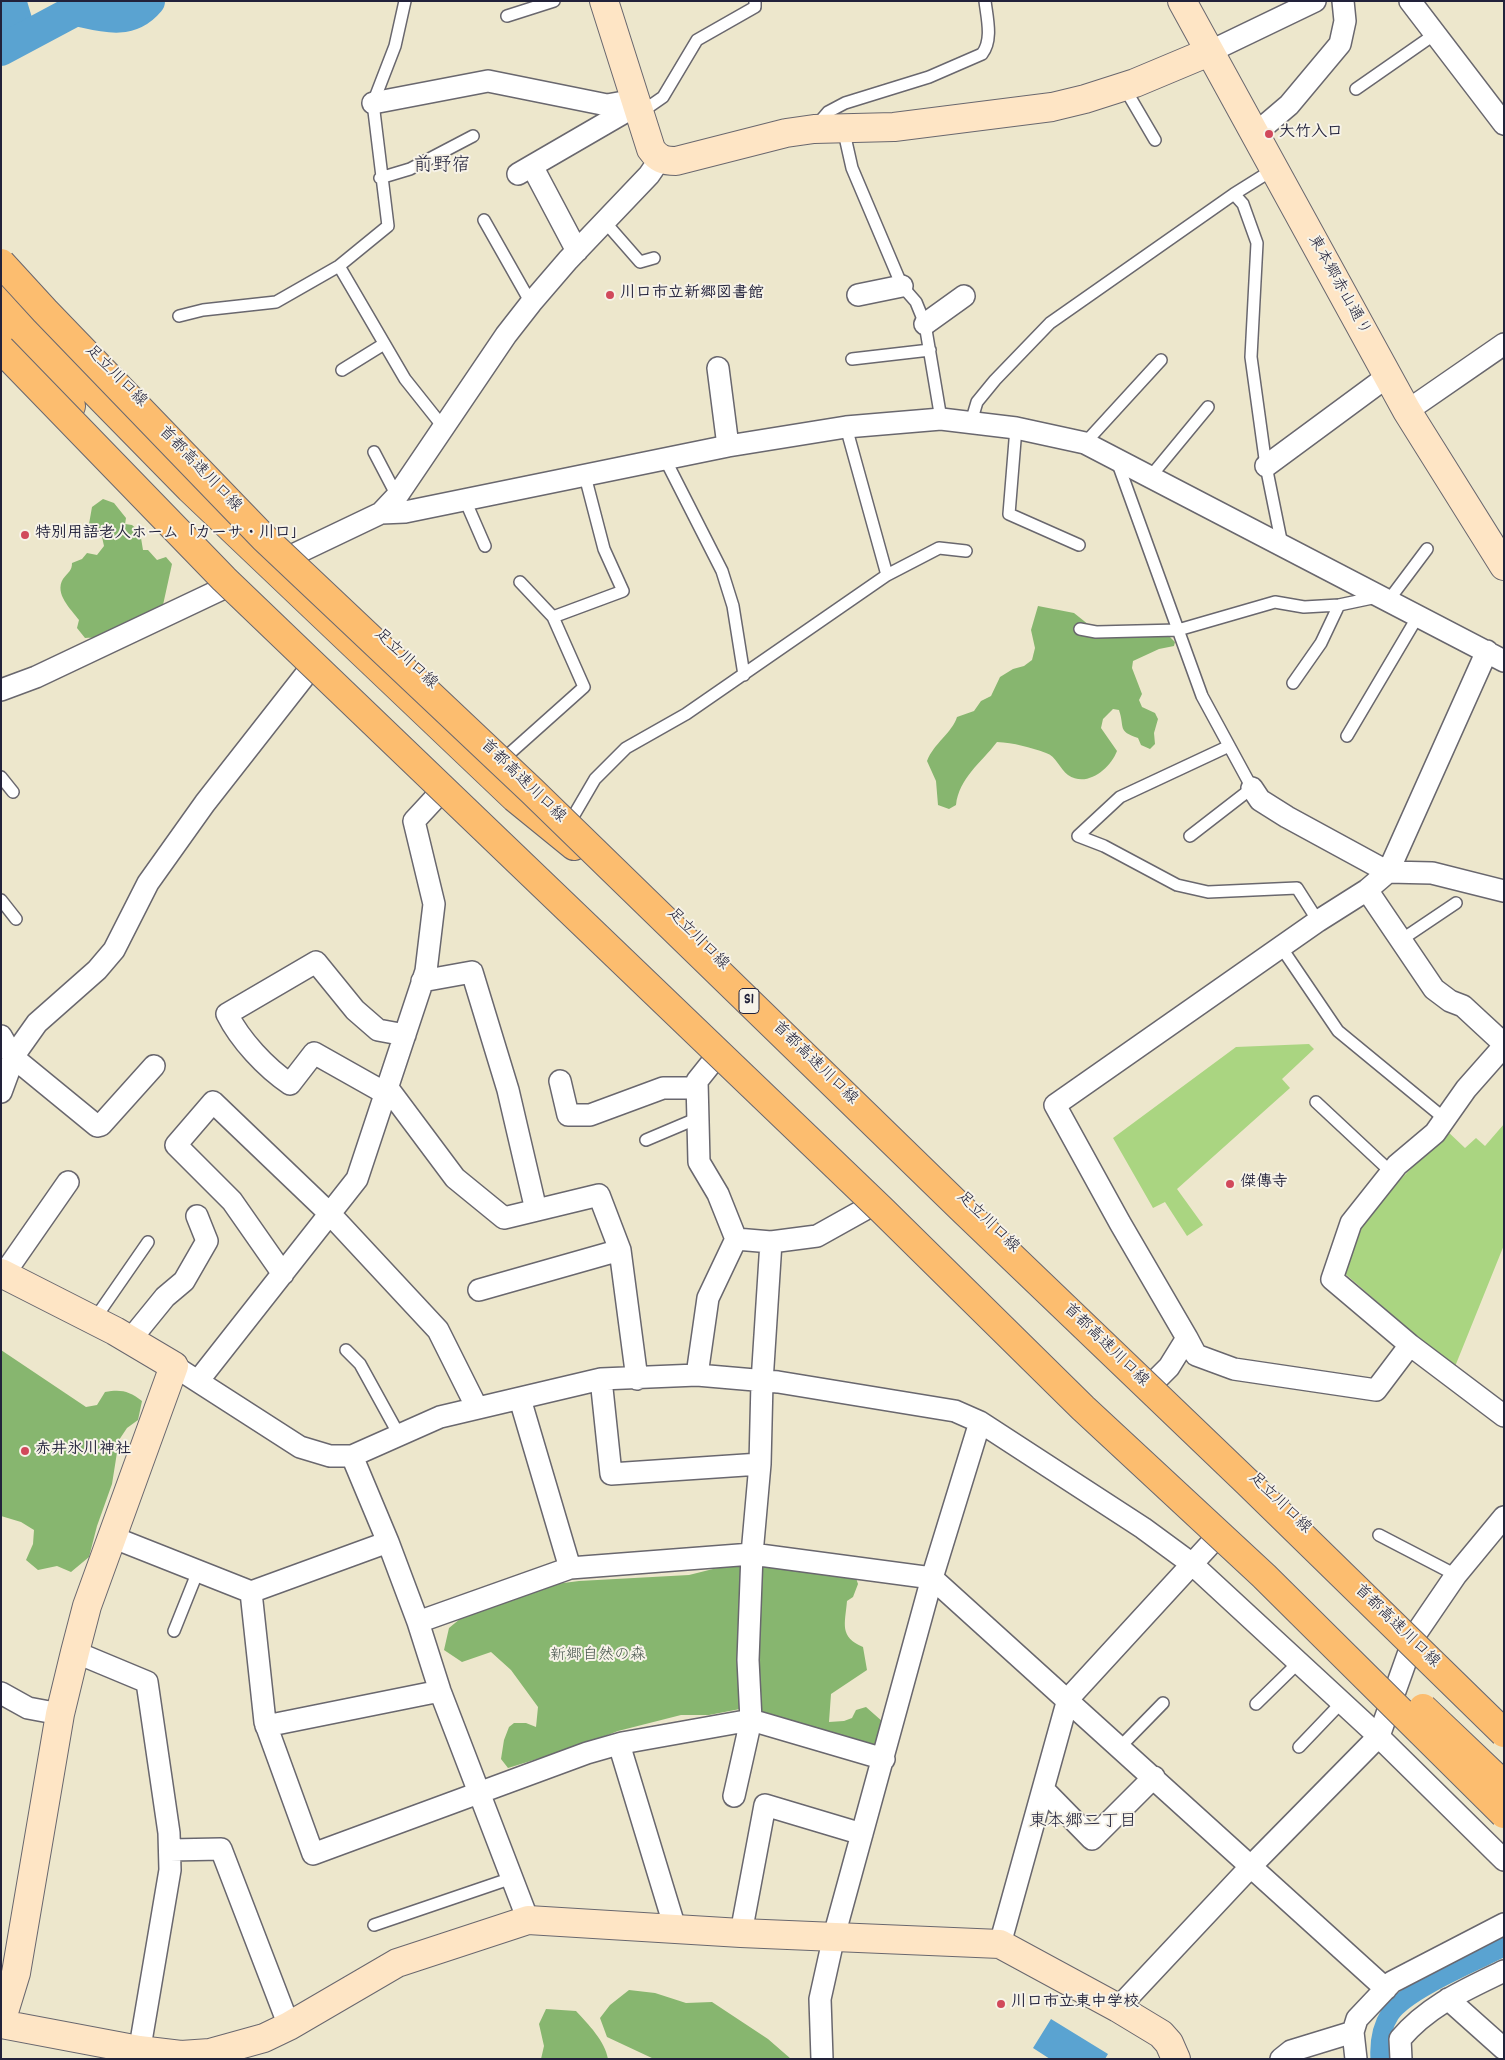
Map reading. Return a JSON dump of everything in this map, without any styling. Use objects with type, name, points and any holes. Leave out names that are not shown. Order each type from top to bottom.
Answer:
[{"type":"highway","name":"首都高速川口線","points":[[1,263],[264,538],[658,914],[1248,1483],[1504,1733]]},
{"type":"highway","points":[[1,292],[37,333],[190,489],[514,798],[658,914]]},
{"type":"highway","points":[[1,323],[64,396],[135,488]]},
{"type":"highway","points":[[1,349],[224,579],[882,1210],[1084,1408],[1264,1576],[1504,1814]]},
{"type":"highway","points":[[1264,1576],[1346,1635],[1504,1784]]},
{"type":"main road","points":[[604,1],[651,149],[660,159],[676,161],[814,129],[894,127],[1052,107],[1124,87],[1209,52]]},
{"type":"main road","name":"東本郷赤山通り","points":[[1182,1],[1407,411],[1504,566]]},
{"type":"main road","name":"足立川口線","points":[[1,256],[111,374],[293,555],[417,673],[509,754],[574,815],[738,980],[1152,1383],[1415,1635],[1504,1725]]},
{"type":"main road","points":[[1,359],[224,588],[310,669],[713,1061],[869,1207],[1085,1419],[1215,1539],[1504,1825]]},
{"type":"main road","points":[[2,1274],[94,1320],[174,1366],[87,1606],[60,1714],[16,1973],[1,2023],[139,2054],[180,2055],[210,2053],[237,2047],[289,2026],[397,1963],[528,1920],[741,1933],[1000,1944],[1118,2008],[1161,2034],[1169,2043],[1176,2059]]},
{"type":"street","points":[[1209,52],[1315,1]]},
{"type":"street","points":[[1255,134],[1289,105],[1340,44],[1345,21],[1344,1]]},
{"type":"street","points":[[1410,1],[1504,124]]},
{"type":"street","points":[[372,103],[488,81],[607,104],[638,106]]},
{"type":"street","points":[[577,251],[525,170],[638,106]]},
{"type":"street","points":[[382,513],[397,496],[506,335],[531,303],[649,175],[660,159]]},
{"type":"street","points":[[858,295],[902,286]]},
{"type":"street","points":[[925,324],[964,296]]},
{"type":"street","points":[[1407,411],[1504,344]]},
{"type":"street","points":[[718,368],[728,446]]},
{"type":"street","points":[[1266,466],[1388,376]]},
{"type":"street","points":[[293,555],[382,513],[406,512],[728,446],[846,427],[941,419],[1016,428],[1085,443],[1495,656],[1388,872],[1367,890],[1318,921],[1056,1105],[1120,1223],[1196,1355],[1234,1369],[1376,1390],[1410,1345]]},
{"type":"street","points":[[1,690],[36,677],[224,588]]},
{"type":"street","points":[[1,1092],[14,1056],[37,1023],[97,970],[114,950],[148,882],[205,803],[310,669]]},
{"type":"street","points":[[1252,788],[1260,800],[1287,817],[1388,872],[1432,873],[1504,891]]},
{"type":"street","points":[[198,1381],[357,1178],[426,971],[434,904],[414,821],[439,794]]},
{"type":"street","points":[[1367,890],[1434,989],[1450,1001],[1463,1006],[1504,1045],[1466,1089],[1435,1133],[1391,1172],[1351,1223],[1332,1279],[1410,1345],[1504,1416]]},
{"type":"street","points":[[405,1035],[378,1030],[355,1010],[316,962],[227,1014],[234,1028],[278,1076],[290,1084],[314,1053],[386,1090],[455,1178],[504,1218],[599,1195],[620,1250],[637,1379]]},
{"type":"street","points":[[422,981],[472,972],[508,1090],[536,1210]]},
{"type":"street","points":[[1,1036],[14,1056],[97,1126],[101,1125],[154,1066]]},
{"type":"street","points":[[697,1376],[708,1298],[736,1239],[718,1194],[699,1162],[697,1081],[713,1061]]},
{"type":"street","points":[[560,1081],[568,1115],[590,1115],[663,1088],[698,1088]]},
{"type":"street","points":[[283,1274],[232,1202],[176,1145],[213,1102],[330,1214],[438,1330],[477,1408]]},
{"type":"street","points":[[2,1274],[68,1182]]},
{"type":"street","points":[[736,1239],[771,1242],[817,1236],[869,1207]]},
{"type":"street","points":[[130,1340],[165,1297],[184,1281],[207,1240],[197,1216]]},
{"type":"street","points":[[734,1796],[751,1720],[748,1660],[752,1554],[760,1464],[762,1382],[771,1242]]},
{"type":"street","points":[[479,1290],[620,1250]]},
{"type":"street","points":[[1152,1383],[1169,1367],[1187,1338]]},
{"type":"street","points":[[174,1366],[300,1447],[330,1456],[352,1456],[398,1433],[440,1417],[601,1379],[697,1376],[778,1382],[955,1411],[980,1422],[1143,1528],[1192,1564],[1379,1736],[1504,1860]]},
{"type":"street","points":[[601,1379],[611,1474],[760,1464]]},
{"type":"street","points":[[520,1399],[570,1568]]},
{"type":"street","points":[[822,2059],[820,2000],[834,1936],[932,1578],[980,1422]]},
{"type":"street","points":[[352,1456],[388,1542],[418,1622],[440,1691],[528,1920]]},
{"type":"street","points":[[1118,2008],[1252,1866],[1379,1736],[1415,1635],[1456,1575],[1504,1517]]},
{"type":"street","points":[[112,1537],[251,1592],[388,1542]]},
{"type":"street","points":[[1000,1944],[1068,1699],[1215,1539]]},
{"type":"street","points":[[418,1622],[570,1568],[752,1554],[932,1578],[1121,1746],[1386,1989]]},
{"type":"street","points":[[251,1592],[266,1726],[313,1854],[479,1794],[587,1752],[618,1744],[751,1720],[884,1759]]},
{"type":"street","points":[[75,1652],[147,1682],[170,1850],[170,1870],[139,2054]]},
{"type":"street","points":[[266,1726],[440,1691]]},
{"type":"street","points":[[1,1693],[28,1708],[60,1714]]},
{"type":"street","points":[[618,1744],[675,1928]]},
{"type":"street","points":[[1043,1790],[1092,1839],[1154,1777]]},
{"type":"street","points":[[741,1933],[766,1806],[862,1834]]},
{"type":"street","points":[[170,1850],[221,1849],[289,2026]]},
{"type":"street","points":[[1356,2059],[1353,2032],[1357,2019],[1392,1982],[1504,1924]]},
{"type":"street","points":[[1401,2059],[1400,2039],[1416,2020],[1448,1999],[1504,1971]]},
{"type":"street","points":[[1448,1999],[1504,2048]]},
{"type":"street","points":[[1281,2059],[1291,2051],[1353,2032]]},
{"type":"lane","points":[[179,316],[203,310],[276,302],[339,266],[388,226],[380,178],[372,103],[395,46],[405,1]]},
{"type":"lane","points":[[507,16],[554,1]]},
{"type":"lane","points":[[638,106],[663,97],[697,40],[755,7],[755,1]]},
{"type":"lane","points":[[814,129],[828,112],[845,103],[929,77],[982,54],[987,47],[988,39],[985,1]]},
{"type":"lane","points":[[1356,89],[1434,34]]},
{"type":"lane","points":[[1124,87],[1155,140]]},
{"type":"lane","points":[[843,128],[852,168],[902,286],[916,302],[925,324],[941,419]]},
{"type":"lane","points":[[380,178],[410,169],[473,136]]},
{"type":"lane","points":[[970,422],[977,402],[983,394],[1050,323],[1234,194],[1274,169]]},
{"type":"lane","points":[[1234,194],[1242,204],[1258,243],[1251,357],[1266,466],[1282,545]]},
{"type":"lane","points":[[484,220],[531,303]]},
{"type":"lane","points":[[605,222],[640,262],[654,258]]},
{"type":"lane","points":[[339,266],[405,379],[444,428]]},
{"type":"lane","points":[[342,370],[384,344]]},
{"type":"lane","points":[[852,359],[930,350]]},
{"type":"lane","points":[[1085,443],[1161,360]]},
{"type":"lane","points":[[1151,476],[1208,408]]},
{"type":"lane","points":[[846,427],[887,575]]},
{"type":"lane","points":[[1016,428],[1009,514],[1079,545]]},
{"type":"lane","points":[[374,452],[397,496]]},
{"type":"lane","points":[[1116,458],[1202,696],[1227,747],[1252,788],[1190,836]]},
{"type":"lane","points":[[664,459],[722,571],[733,606],[744,675]]},
{"type":"lane","points":[[553,617],[623,591],[604,548],[585,476]]},
{"type":"lane","points":[[464,500],[486,546]]},
{"type":"lane","points":[[574,815],[595,779],[626,748],[686,714],[887,575],[939,548],[966,552]]},
{"type":"lane","points":[[1080,629],[1096,632],[1178,630],[1275,602],[1304,607],[1383,599],[1427,549]]},
{"type":"lane","points":[[509,754],[584,687],[553,617],[520,582]]},
{"type":"lane","points":[[1293,683],[1321,643],[1338,605]]},
{"type":"lane","points":[[1347,736],[1418,616]]},
{"type":"lane","points":[[1227,747],[1120,797],[1078,836],[1104,846],[1178,885],[1208,892],[1297,888],[1318,921]]},
{"type":"lane","points":[[1,776],[14,792]]},
{"type":"lane","points":[[1,900],[16,919]]},
{"type":"lane","points":[[1400,940],[1456,903]]},
{"type":"lane","points":[[1281,947],[1338,1031],[1445,1119]]},
{"type":"lane","points":[[1316,1102],[1391,1172]]},
{"type":"lane","points":[[646,1140],[698,1118]]},
{"type":"lane","points":[[94,1320],[148,1242]]},
{"type":"lane","points":[[346,1350],[360,1364],[398,1433]]},
{"type":"lane","points":[[1379,1535],[1456,1575]]},
{"type":"lane","points":[[174,1631],[198,1571]]},
{"type":"lane","points":[[1256,1704],[1299,1662]]},
{"type":"lane","points":[[1299,1747],[1342,1702]]},
{"type":"lane","points":[[1121,1746],[1163,1703]]},
{"type":"lane","points":[[374,1925],[512,1878]]},
{"type":"green space","points":[[103,499],[114,503],[126,518],[125,524],[132,525],[140,532],[143,550],[148,550],[157,560],[166,557],[172,564],[163,605],[113,637],[85,638],[77,628],[79,620],[62,596],[61,585],[72,563],[82,559],[87,553],[97,555],[104,546],[102,537],[91,533],[89,524],[92,507]]},
{"type":"green space","points":[[1038,606],[1074,613],[1104,637],[1170,637],[1175,642],[1174,646],[1159,649],[1133,661],[1132,668],[1142,694],[1139,700],[1142,707],[1155,713],[1158,719],[1154,733],[1155,744],[1150,749],[1141,745],[1138,738],[1124,731],[1119,710],[1113,709],[1103,719],[1101,728],[1117,751],[1109,764],[1097,775],[1083,779],[1075,778],[1068,775],[1049,755],[1010,743],[997,742],[966,779],[961,787],[956,805],[949,809],[938,805],[936,781],[927,761],[930,755],[955,723],[957,717],[974,711],[981,701],[991,696],[1000,677],[1013,669],[1024,666],[1032,660],[1035,648],[1031,630]]},
{"type":"green space","points":[[1309,1044],[1314,1049],[1282,1079],[1290,1088],[1177,1189],[1203,1225],[1187,1236],[1165,1202],[1153,1208],[1113,1138],[1236,1047]]},
{"type":"green space","points":[[1504,1124],[1504,1245],[1454,1369],[1342,1271],[1359,1222],[1431,1148],[1445,1129],[1465,1148],[1476,1138],[1485,1146]]},
{"type":"green space","points":[[1,1350],[86,1407],[97,1405],[105,1392],[111,1391],[125,1392],[142,1401],[138,1420],[127,1428],[119,1440],[112,1484],[97,1526],[89,1557],[71,1572],[57,1566],[38,1570],[26,1560],[33,1544],[34,1530],[21,1522],[1,1516]]},
{"type":"green space","name":"新郷自然の森","points":[[774,1565],[855,1575],[858,1584],[853,1597],[847,1601],[845,1629],[850,1639],[863,1647],[867,1670],[831,1694],[829,1722],[844,1721],[852,1718],[856,1710],[866,1707],[883,1722],[876,1749],[740,1709],[709,1715],[681,1715],[618,1731],[579,1746],[508,1768],[501,1759],[504,1740],[509,1727],[514,1723],[526,1723],[536,1727],[538,1707],[511,1670],[491,1652],[462,1662],[444,1650],[449,1628],[478,1604],[533,1587],[579,1581],[689,1575],[725,1566]]},
{"type":"green space","points":[[629,1990],[655,1993],[686,2003],[712,2002],[768,2039],[791,2059],[654,2059],[607,2037],[600,2018],[610,2005]]},
{"type":"green space","points":[[546,2009],[576,2011],[600,2039],[608,2059],[541,2059],[544,2046],[539,2024]]},
{"type":"water","points":[[1,1],[27,1],[33,21],[1,38]]},
{"type":"water","points":[[1051,2019],[1108,2054],[1105,2059],[1050,2059],[1033,2048]]},
{"type":"waterway","points":[[1,50],[76,10],[106,16],[124,16],[141,9],[149,1]]},
{"type":"waterway","points":[[1380,2059],[1380,2041],[1383,2030],[1387,2019],[1398,2005],[1442,1977],[1504,1947]]},
{"type":"place","name":"大竹入口","points":[[1269,134]]},
{"type":"place","name":"川口市立新郷図書館","points":[[610,295]]},
{"type":"place","name":"特別用語老人ホーム「カーサ・川口」","points":[[25,535]]},
{"type":"place","name":"傑傳寺","points":[[1230,1184]]},
{"type":"place","name":"赤井氷川神社","points":[[25,1451]]},
{"type":"place","name":"川口市立東中学校","points":[[1001,2004]]},
{"type":"district","name":"前野宿","points":[[442,167]]},
{"type":"district","name":"東本郷二丁目","points":[[1083,1824]]}]
